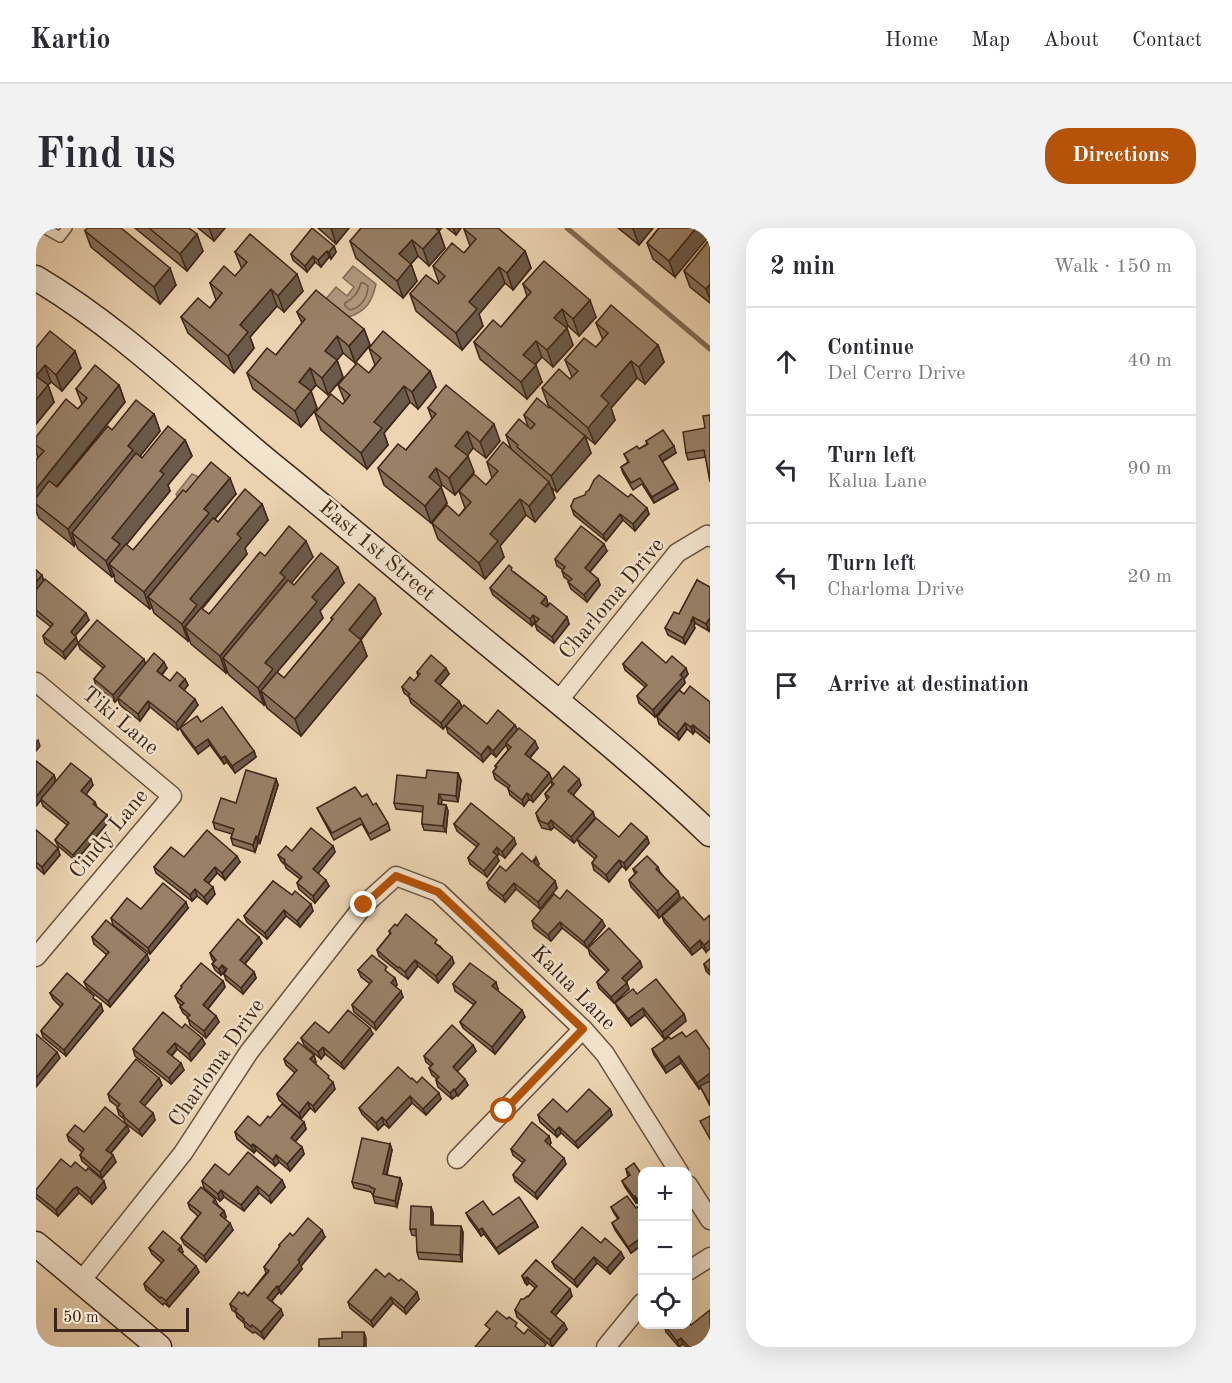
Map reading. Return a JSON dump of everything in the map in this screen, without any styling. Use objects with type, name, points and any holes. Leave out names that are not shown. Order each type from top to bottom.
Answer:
[{"type":"main road","name":"East 1st Street","points":[[36,278],[64,295],[120,336],[272,465],[559,700],[710,834]]},
{"type":"main road","points":[[36,1244],[159,1347]]},
{"type":"street","name":"Charloma Drive","points":[[559,700],[677,553],[709,536]]},
{"type":"street","name":"Tiki Lane","points":[[36,682],[172,796]]},
{"type":"street","name":"Cindy Lane","points":[[36,957],[172,796]]},
{"type":"street","name":"Charloma Drive","points":[[81,1281],[183,1153],[249,1052],[364,905],[396,876]]},
{"type":"street","name":"Kalua Lane","points":[[396,876],[438,892],[583,1029],[605,1054],[676,1167]]},
{"type":"street","points":[[457,1160],[583,1029]]},
{"type":"street","points":[[692,1193],[710,1220]]},
{"type":"street","points":[[692,1268],[710,1257]]},
{"type":"street","points":[[606,1347],[638,1308]]},
{"type":"lane","points":[[44,228],[60,237],[67,228]]},
{"type":"water","points":[[353,266],[376,284],[367,305],[360,312],[349,317],[326,299],[336,287],[347,296],[354,287],[343,278]]},
{"type":"water","points":[[192,474],[199,477],[203,483],[178,498],[176,494]]},
{"type":"building","points":[[87,228],[121,228],[170,268],[154,287],[85,231]]},
{"type":"building","points":[[149,228],[189,228],[197,234],[180,254]]},
{"type":"building","points":[[312,228],[334,246],[318,260],[313,256],[305,266],[291,254]]},
{"type":"building","points":[[361,228],[435,228],[439,231],[423,249],[412,240],[399,254],[411,264],[397,281],[350,241]]},
{"type":"building","points":[[464,228],[498,228],[525,251],[507,273],[499,267],[469,302],[477,309],[456,333],[410,294],[426,275],[438,284],[445,276],[433,266],[452,243],[464,253],[476,239]]},
{"type":"building","points":[[659,228],[696,228],[669,261],[647,243]]},
{"type":"building","points":[[250,234],[297,274],[278,296],[271,289],[240,325],[248,332],[228,356],[181,317],[198,298],[210,308],[222,293],[210,283],[224,266],[235,276],[247,262],[235,252]]},
{"type":"building","points":[[710,239],[710,284],[706,289],[684,271]]},
{"type":"building","points":[[544,261],[590,300],[573,319],[562,309],[554,318],[567,328],[547,350],[536,341],[523,355],[536,365],[521,382],[474,342],[493,320],[501,327],[531,292],[523,284]]},
{"type":"building","points":[[316,290],[364,329],[349,346],[337,336],[325,351],[337,360],[322,378],[310,368],[299,382],[311,391],[295,411],[247,373],[267,348],[276,355],[305,319],[297,312]]},
{"type":"building","points":[[611,305],[658,345],[639,367],[631,361],[601,396],[609,403],[588,428],[542,388],[559,369],[570,379],[578,371],[565,360],[584,338],[596,347],[608,333],[596,323]]},
{"type":"building","points":[[50,331],[75,351],[56,375],[45,365],[36,376],[36,348]]},
{"type":"building","points":[[383,331],[430,371],[412,392],[404,386],[374,422],[382,428],[361,453],[315,413],[331,394],[343,404],[350,395],[338,385],[357,363],[369,373],[381,358],[369,348]]},
{"type":"building","points":[[95,365],[119,385],[36,489],[36,460],[44,451],[36,445],[36,437],[66,399],[78,409],[87,398],[76,389]]},
{"type":"building","points":[[36,376],[48,385],[36,400]]},
{"type":"building","points":[[446,385],[494,424],[480,442],[467,431],[455,446],[468,456],[449,478],[436,468],[429,477],[441,487],[425,506],[378,468],[398,444],[406,450],[436,414],[428,408]]},
{"type":"building","points":[[537,398],[585,436],[551,476],[506,435],[519,419],[531,429],[535,424],[524,415]]},
{"type":"building","points":[[136,400],[154,414],[128,446],[133,450],[68,529],[36,504],[36,498],[49,481],[57,487],[108,426],[112,430]]},
{"type":"building","points":[[710,415],[710,481],[704,450],[686,453],[683,432],[705,428],[703,416]]},
{"type":"building","points":[[168,426],[185,440],[160,471],[164,474],[112,538],[120,544],[106,561],[72,533],[136,453],[142,458]]},
{"type":"building","points":[[663,430],[674,446],[659,456],[675,483],[652,497],[640,478],[631,483],[621,467],[629,462],[624,454],[637,446],[639,449],[648,444],[646,441]]},
{"type":"building","points":[[503,442],[549,482],[529,506],[520,499],[490,534],[498,541],[479,563],[432,523],[447,505],[459,516],[471,502],[459,491],[474,474],[486,485],[498,471],[487,462]]},
{"type":"building","points":[[211,462],[230,478],[204,509],[209,513],[144,592],[109,564],[126,544],[133,550],[183,490],[186,492]]},
{"type":"building","points":[[599,475],[628,497],[631,494],[647,508],[633,524],[620,514],[603,535],[571,506],[574,499],[585,495]]},
{"type":"building","points":[[245,489],[262,504],[237,534],[241,538],[190,599],[197,605],[182,624],[148,597],[213,518],[218,522]]},
{"type":"building","points":[[289,526],[306,541],[280,573],[285,577],[220,656],[185,627],[201,608],[209,614],[260,552],[265,556]]},
{"type":"building","points":[[581,526],[604,544],[585,568],[598,579],[584,595],[568,582],[572,579],[562,571],[565,567],[555,559]]},
{"type":"building","points":[[321,553],[338,567],[312,597],[317,602],[265,663],[273,669],[258,688],[223,658],[288,580],[294,585]]},
{"type":"building","points":[[509,565],[511,570],[546,597],[541,603],[547,607],[550,603],[567,617],[552,637],[535,624],[539,619],[533,615],[530,619],[490,588]]},
{"type":"building","points":[[36,570],[42,575],[36,582]]},
{"type":"building","points":[[45,579],[86,613],[71,632],[76,637],[63,652],[43,636],[53,624],[36,610],[36,590]]},
{"type":"building","points":[[697,580],[710,587],[710,618],[706,624],[693,617],[683,638],[665,628],[674,612],[679,614]]},
{"type":"building","points":[[359,584],[375,598],[349,630],[361,640],[295,719],[261,691],[277,672],[284,678]]},
{"type":"building","points":[[97,620],[144,659],[113,695],[94,679],[105,666],[78,643]]},
{"type":"building","points":[[642,642],[666,663],[672,656],[686,668],[680,675],[683,677],[653,710],[637,696],[647,685],[623,664]]},
{"type":"building","points":[[154,653],[164,662],[157,671],[170,681],[177,672],[185,679],[179,686],[195,699],[176,723],[148,701],[138,714],[118,698]]},
{"type":"building","points":[[431,655],[446,668],[435,681],[459,701],[441,723],[408,696],[410,694],[402,687],[410,677],[414,681],[420,674],[417,672]]},
{"type":"building","points":[[690,686],[710,702],[709,738],[693,725],[691,727],[685,723],[677,734],[657,717],[679,690],[684,694]]},
{"type":"building","points":[[464,705],[487,724],[498,710],[515,725],[493,751],[488,746],[481,755],[446,726]]},
{"type":"building","points":[[222,707],[254,751],[232,766],[225,756],[221,758],[208,739],[195,748],[180,728],[197,716],[201,722]]},
{"type":"building","points":[[519,728],[535,741],[525,754],[549,773],[531,796],[527,793],[522,800],[508,789],[510,786],[493,772],[497,767],[495,766],[511,747],[506,743]]},
{"type":"building","points":[[36,761],[54,775],[36,797]]},
{"type":"building","points":[[71,763],[91,779],[81,791],[107,815],[73,855],[55,840],[69,823],[41,799]]},
{"type":"building","points":[[564,766],[579,779],[568,791],[593,812],[571,837],[551,820],[548,824],[540,821],[536,813],[549,797],[545,794],[554,784],[551,781]]},
{"type":"building","points":[[246,770],[276,779],[258,837],[256,836],[253,845],[231,838],[234,829],[213,822],[221,798],[236,803]]},
{"type":"building","points":[[427,770],[458,773],[456,796],[439,794],[438,804],[446,805],[443,826],[422,824],[423,806],[394,803],[397,775],[426,778]]},
{"type":"building","points":[[355,787],[362,797],[367,794],[373,805],[376,803],[388,823],[369,834],[360,818],[332,833],[317,808]]},
{"type":"building","points":[[471,803],[514,838],[502,852],[497,847],[493,852],[497,855],[484,871],[468,858],[479,844],[454,824]]},
{"type":"building","points":[[596,818],[619,837],[631,823],[647,837],[624,863],[619,860],[606,875],[592,863],[597,856],[577,839]]},
{"type":"building","points":[[311,828],[333,846],[313,869],[326,880],[313,896],[297,883],[302,877],[278,855],[286,846],[292,851]]},
{"type":"building","points":[[36,830],[58,848],[42,867],[36,862]]},
{"type":"building","points":[[207,830],[237,856],[222,873],[215,867],[204,880],[213,887],[204,897],[195,889],[190,895],[154,867],[171,847],[184,857]]},
{"type":"building","points":[[522,853],[532,862],[536,857],[534,863],[555,881],[538,902],[514,883],[503,896],[487,883],[500,866],[506,871]]},
{"type":"building","points":[[647,856],[658,867],[656,869],[678,891],[657,911],[629,880],[637,872],[633,869]]},
{"type":"building","points":[[273,881],[292,895],[295,891],[311,904],[297,921],[284,910],[265,933],[244,916]]},
{"type":"building","points":[[163,883],[186,902],[148,948],[111,918],[127,898],[141,909]]},
{"type":"building","points":[[567,890],[602,920],[584,942],[560,922],[548,935],[532,921],[554,894],[560,899]]},
{"type":"building","points":[[683,897],[704,920],[710,915],[710,940],[704,945],[700,940],[690,949],[662,916]]},
{"type":"building","points":[[406,914],[437,940],[435,943],[452,957],[436,976],[415,960],[405,972],[377,950],[391,933],[389,931],[395,924],[397,926]]},
{"type":"building","points":[[238,919],[259,937],[240,960],[254,972],[241,988],[224,974],[227,969],[222,965],[219,969],[212,964],[216,960],[210,953]]},
{"type":"building","points":[[106,920],[147,954],[108,1001],[84,982],[109,952],[92,937]]},
{"type":"building","points":[[609,928],[640,961],[622,978],[627,983],[611,997],[597,982],[609,970],[588,948]]},
{"type":"building","points":[[372,955],[387,967],[385,970],[395,978],[391,983],[401,991],[374,1023],[352,1005],[372,981],[358,970]]},
{"type":"building","points":[[710,959],[710,972],[704,964]]},
{"type":"building","points":[[201,963],[223,981],[203,1005],[216,1016],[204,1031],[187,1018],[190,1015],[180,1007],[184,1003],[175,996]]},
{"type":"building","points":[[470,963],[496,982],[492,986],[522,1010],[492,1047],[460,1022],[476,1002],[453,984]]},
{"type":"building","points":[[67,973],[101,1004],[64,1050],[41,1031],[63,1004],[50,993]]},
{"type":"building","points":[[656,979],[684,1014],[662,1032],[643,1008],[628,1019],[615,1003],[633,989],[637,994]]},
{"type":"building","points":[[348,1010],[370,1028],[341,1063],[323,1047],[318,1052],[301,1038],[315,1022],[329,1033]]},
{"type":"building","points":[[163,1012],[182,1028],[185,1024],[202,1038],[189,1054],[175,1043],[167,1052],[181,1063],[169,1078],[133,1049]]},
{"type":"building","points":[[452,1025],[473,1045],[453,1067],[465,1079],[450,1093],[436,1080],[439,1077],[429,1068],[433,1064],[424,1056]]},
{"type":"building","points":[[696,1030],[710,1050],[710,1073],[697,1083],[679,1056],[664,1067],[652,1049],[669,1037],[671,1039],[682,1032],[686,1037]]},
{"type":"building","points":[[36,1034],[57,1052],[36,1078]]},
{"type":"building","points":[[298,1042],[314,1055],[310,1059],[333,1082],[313,1106],[308,1102],[299,1113],[277,1094],[297,1070],[284,1059]]},
{"type":"building","points":[[136,1059],[159,1078],[140,1102],[153,1113],[139,1130],[123,1116],[117,1108],[120,1104],[108,1094]]},
{"type":"building","points":[[398,1067],[417,1083],[422,1077],[439,1093],[423,1109],[410,1096],[386,1121],[382,1117],[376,1123],[359,1108]]},
{"type":"building","points":[[710,1081],[710,1104],[700,1086]]},
{"type":"building","points":[[589,1089],[610,1109],[575,1142],[559,1127],[555,1131],[538,1115],[553,1099],[567,1112]]},
{"type":"building","points":[[282,1104],[304,1122],[291,1138],[302,1147],[287,1164],[276,1155],[273,1160],[235,1132],[248,1116],[260,1126]]},
{"type":"building","points":[[105,1107],[127,1125],[106,1150],[113,1155],[100,1172],[80,1155],[84,1149],[67,1135],[75,1125],[84,1132]]},
{"type":"building","points":[[710,1116],[710,1139],[700,1121]]},
{"type":"building","points":[[532,1122],[549,1136],[545,1141],[564,1158],[535,1193],[513,1175],[525,1160],[511,1149]]},
{"type":"building","points":[[362,1138],[390,1144],[383,1174],[400,1178],[395,1201],[373,1196],[375,1189],[352,1182]]},
{"type":"building","points":[[248,1152],[282,1180],[269,1196],[257,1186],[241,1205],[221,1190],[218,1194],[202,1181],[215,1164],[229,1175]]},
{"type":"building","points":[[61,1159],[71,1167],[75,1162],[86,1171],[88,1168],[104,1181],[90,1198],[77,1187],[73,1189],[56,1210],[36,1194],[36,1190]]},
{"type":"building","points":[[634,1163],[638,1169],[638,1200],[622,1181],[630,1175],[626,1169]]},
{"type":"building","points":[[201,1187],[215,1199],[213,1202],[224,1211],[220,1215],[230,1223],[204,1256],[181,1238],[201,1213],[188,1203]]},
{"type":"building","points":[[627,1196],[636,1208],[638,1207],[638,1240],[628,1247],[612,1223],[619,1218],[611,1207]]},
{"type":"building","points":[[519,1197],[535,1221],[496,1248],[482,1228],[479,1230],[466,1213],[483,1201],[493,1215]]},
{"type":"building","points":[[411,1206],[431,1207],[431,1225],[461,1226],[460,1255],[417,1252],[416,1229],[410,1229]]},
{"type":"building","points":[[308,1218],[322,1230],[298,1260],[300,1262],[267,1298],[281,1309],[261,1332],[243,1320],[235,1311],[237,1309],[230,1304],[239,1292],[242,1294],[244,1292],[248,1296],[269,1271],[264,1267],[279,1245],[290,1233],[293,1236]]},
{"type":"building","points":[[582,1227],[601,1243],[605,1238],[621,1252],[607,1268],[594,1257],[574,1280],[552,1262]]},
{"type":"building","points":[[163,1231],[181,1246],[178,1250],[196,1266],[166,1301],[144,1284],[164,1260],[149,1248]]},
{"type":"building","points":[[536,1260],[570,1289],[551,1312],[564,1323],[550,1340],[515,1310],[521,1299],[528,1297],[537,1286],[527,1277],[525,1279],[522,1276]]},
{"type":"building","points":[[376,1269],[385,1277],[389,1273],[399,1281],[401,1279],[417,1292],[404,1308],[391,1297],[371,1321],[348,1302]]},
{"type":"building","points":[[710,1310],[710,1347],[689,1347],[681,1338],[677,1341],[667,1329],[692,1329],[692,1324]]},
{"type":"building","points":[[497,1311],[517,1323],[515,1326],[524,1334],[528,1329],[546,1344],[544,1347],[475,1347],[490,1329],[485,1325]]},
{"type":"building","points":[[342,1332],[364,1332],[364,1347],[319,1347],[319,1339],[342,1338]]},
{"type":"waterway","points":[[567,228],[710,349]]},
{"type":"route","points":[[364,905],[396,876],[438,892],[583,1029],[504,1111]]}]
